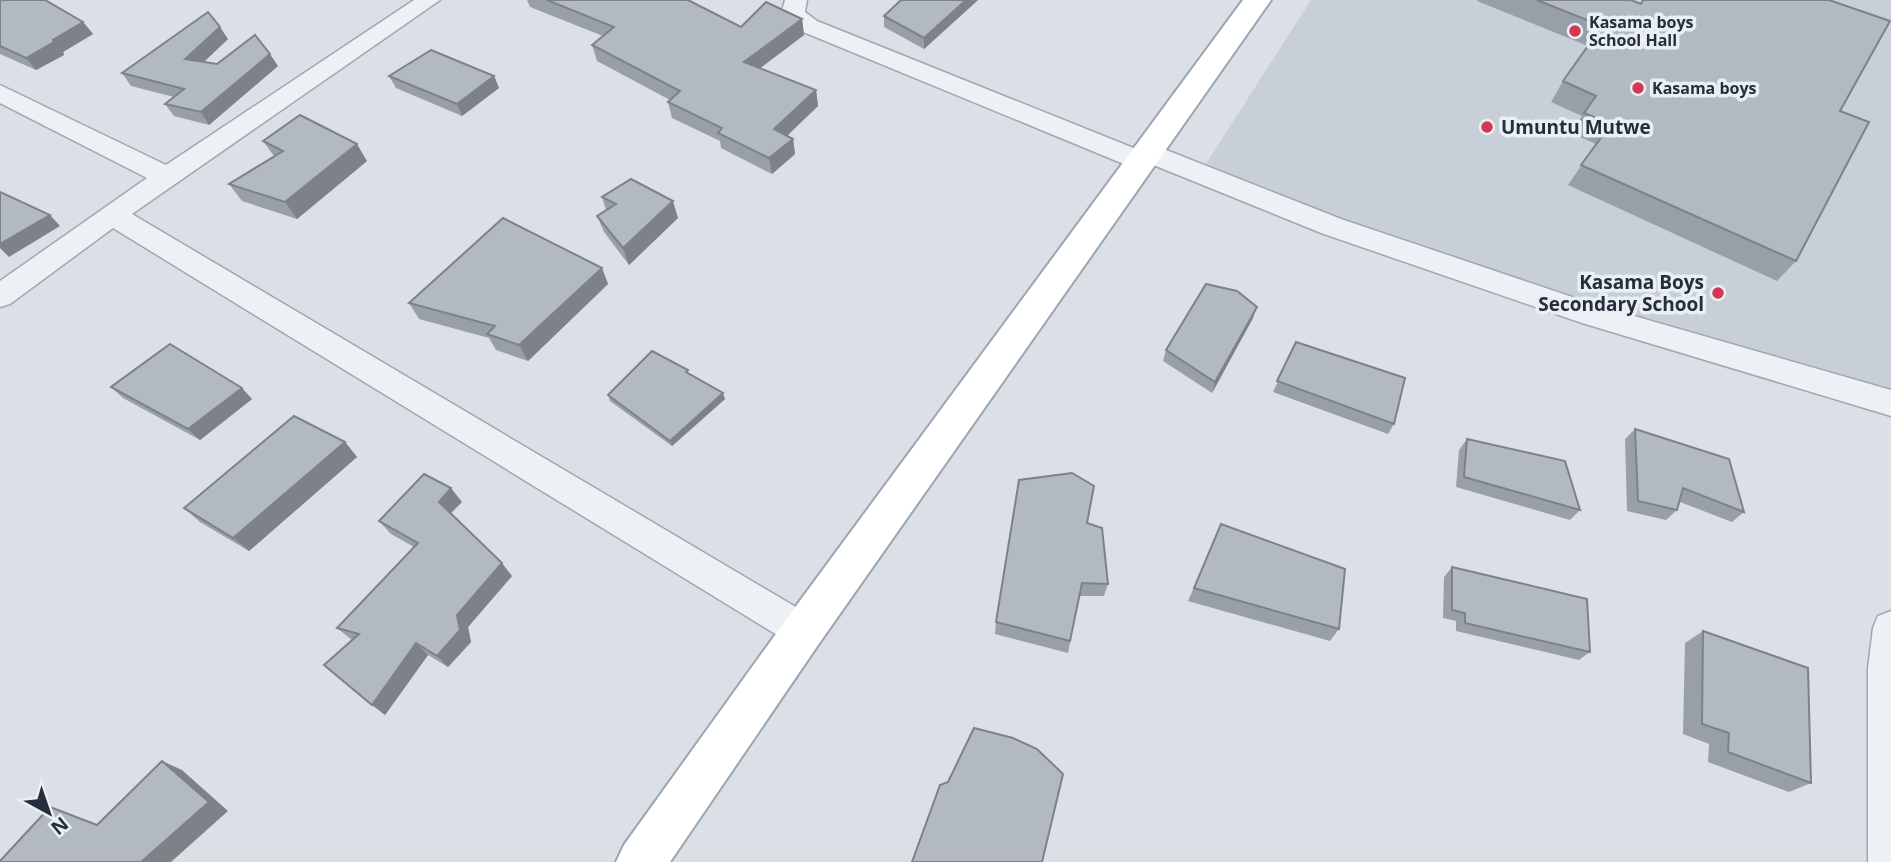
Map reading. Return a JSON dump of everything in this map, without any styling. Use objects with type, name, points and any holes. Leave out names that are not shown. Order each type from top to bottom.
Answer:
[{"type":"main road","points":[[640,862],[1257,0]]},
{"type":"street","points":[[0,296],[167,177],[429,0]]},
{"type":"street","points":[[796,0],[793,14],[808,26],[1144,157],[1331,226],[1592,315],[1891,403]]},
{"type":"street","points":[[0,93],[167,177]]},
{"type":"street","points":[[112,215],[803,631]]},
{"type":"street","points":[[1888,862],[1888,669],[1891,628]]},
{"type":"shaded area","name":"Kasama Boys Secondary School","points":[[1311,0],[1891,0],[1891,412],[1200,173]]},
{"type":"building","points":[[2,0],[45,0],[83,22],[26,58],[0,46]]},
{"type":"building","points":[[547,0],[688,0],[741,27],[766,2],[802,19],[744,62],[816,90],[774,129],[793,139],[769,158],[718,133],[722,128],[668,102],[680,91],[592,45],[614,27]]},
{"type":"building","points":[[901,0],[966,0],[924,38],[884,16]]},
{"type":"building","points":[[1537,0],[1631,0],[1641,4],[1643,0],[1829,0],[1890,21],[1840,111],[1869,122],[1796,261],[1581,165],[1611,124],[1584,113],[1596,96],[1563,81],[1602,26]]},
{"type":"building","points":[[208,12],[220,27],[185,59],[217,64],[255,35],[270,54],[201,112],[165,104],[184,89],[122,73]]},
{"type":"building","points":[[431,50],[494,76],[457,104],[389,76]]},
{"type":"building","points":[[300,115],[357,144],[285,202],[229,184],[283,151],[263,141]]},
{"type":"building","points":[[631,179],[673,201],[623,248],[597,216],[616,204],[602,197]]},
{"type":"building","points":[[0,192],[50,215],[0,244]]},
{"type":"building","points":[[503,218],[602,268],[519,345],[487,334],[495,326],[409,303]]},
{"type":"building","points":[[1206,284],[1237,291],[1257,307],[1215,382],[1166,350]]},
{"type":"building","points":[[1296,342],[1405,378],[1394,424],[1277,381]]},
{"type":"building","points":[[170,344],[242,388],[188,429],[111,387]]},
{"type":"building","points":[[652,351],[723,393],[670,441],[608,395]]},
{"type":"building","points":[[294,416],[345,442],[233,538],[184,508]]},
{"type":"building","points":[[1635,429],[1729,459],[1744,512],[1683,488],[1677,510],[1638,501]]},
{"type":"building","points":[[1467,439],[1565,461],[1580,510],[1464,477]]},
{"type":"building","points":[[1072,473],[1094,486],[1087,523],[1102,528],[1108,584],[1082,583],[1070,641],[996,622],[1019,480]]},
{"type":"building","points":[[424,474],[451,488],[439,502],[502,563],[457,615],[460,630],[437,656],[416,643],[372,705],[324,665],[359,634],[337,628],[418,543],[379,521]]},
{"type":"building","points":[[1221,524],[1345,569],[1339,629],[1194,588]]},
{"type":"building","points":[[1452,567],[1587,599],[1590,652],[1465,623],[1465,613],[1452,610]]},
{"type":"building","points":[[1703,631],[1808,668],[1811,783],[1728,752],[1729,733],[1702,724]]},
{"type":"building","points":[[974,728],[1013,738],[1037,749],[1063,774],[1042,862],[912,862],[940,785],[948,782]]},
{"type":"building","points":[[162,761],[209,802],[141,862],[0,862],[50,807],[97,825]]},
{"type":"place","name":"Kasama boys School Hall","points":[[1575,31]]},
{"type":"place","name":"Kasama boys","points":[[1638,88]]},
{"type":"place","name":"Umuntu Mutwe","points":[[1487,127]]},
{"type":"place","name":"Kasama Boys Secondary School","points":[[1718,293]]}]
